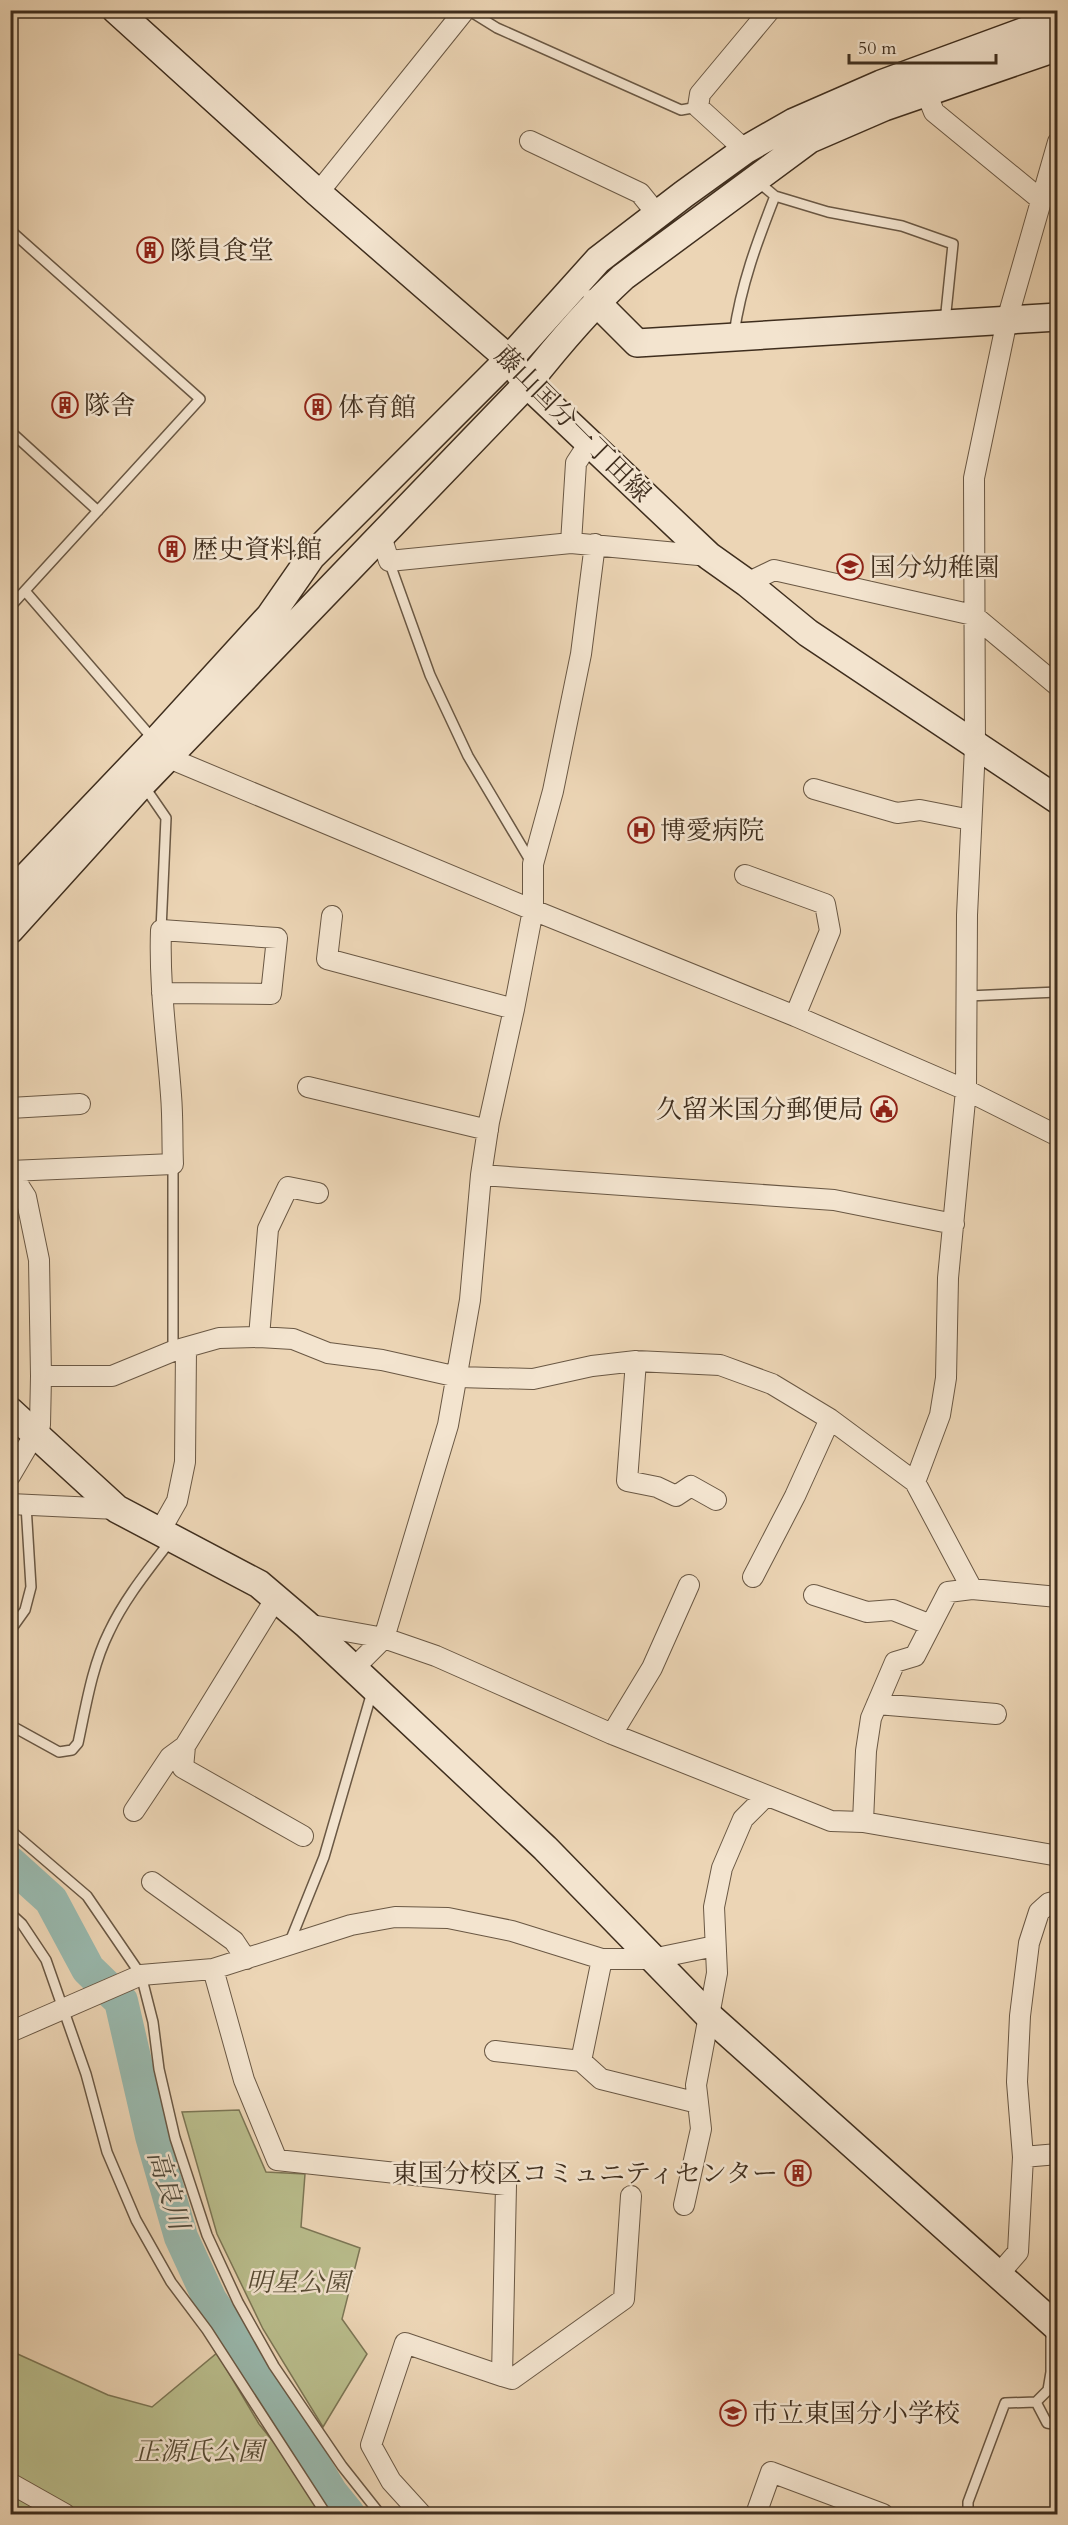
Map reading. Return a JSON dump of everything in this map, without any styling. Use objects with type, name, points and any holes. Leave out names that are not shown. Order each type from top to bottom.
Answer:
[{"type":"street","name":"藤山国分一丁田線","points":[[117,10],[318,193],[509,359],[527,384],[709,556],[747,583],[808,633],[975,747],[1058,800]]},
{"type":"street","points":[[318,193],[466,10]]},
{"type":"street","points":[[745,150],[698,107],[700,94],[770,10]]},
{"type":"street","points":[[10,930],[142,784],[162,750],[270,616],[310,557],[509,359],[598,260],[745,150],[794,122],[881,84],[1058,19]]},
{"type":"street","points":[[10,894],[162,750],[385,548],[564,338],[596,302],[623,277],[765,187],[810,139],[884,107],[1058,47]]},
{"type":"street","points":[[926,93],[934,112],[1040,199]]},
{"type":"street","points":[[530,141],[640,193],[657,214]]},
{"type":"street","points":[[915,1482],[940,1415],[946,1378],[946,1327],[966,1090],[967,915],[975,747],[974,478],[1007,320],[1058,141]]},
{"type":"street","points":[[596,302],[637,343],[1058,317]]},
{"type":"street","points":[[572,543],[576,463],[589,443]]},
{"type":"street","points":[[385,548],[572,543],[709,556]]},
{"type":"street","points":[[354,1668],[384,1638],[448,1425],[470,1300],[481,1176],[488,1130],[533,910],[533,864],[553,791],[581,654],[595,544]]},
{"type":"street","points":[[747,583],[774,570],[973,615],[1058,686]]},
{"type":"street","points":[[162,750],[533,910],[795,1016],[966,1090],[1058,1136]]},
{"type":"street","points":[[814,789],[897,813],[920,810],[971,820]]},
{"type":"street","points":[[745,875],[825,904],[830,931],[795,1016]]},
{"type":"street","points":[[332,916],[327,958],[514,1009]]},
{"type":"street","points":[[10,1476],[40,1425],[41,1376],[39,1260],[10,1172],[172,1164],[171,1096],[162,993],[161,930],[277,938],[271,994],[162,993]]},
{"type":"street","points":[[308,1087],[488,1130]]},
{"type":"street","points":[[10,1108],[80,1104]]},
{"type":"street","points":[[481,1176],[834,1200],[954,1224]]},
{"type":"street","points":[[259,1337],[268,1228],[288,1187],[318,1193]]},
{"type":"street","points":[[41,1376],[112,1376],[180,1349],[219,1338],[259,1337],[293,1339],[328,1353],[382,1360],[458,1377],[533,1379],[592,1366],[636,1361],[720,1365],[772,1384],[830,1419],[915,1482],[972,1589]]},
{"type":"street","points":[[166,1534],[177,1501],[184,1462],[180,1349]]},
{"type":"street","points":[[636,1361],[627,1481],[657,1487],[676,1496],[691,1486],[716,1500]]},
{"type":"street","points":[[10,1411],[117,1509],[259,1584],[306,1624],[545,1848],[709,2016],[1054,2325]]},
{"type":"street","points":[[753,1577],[795,1496],[830,1419]]},
{"type":"street","points":[[18,1504],[117,1509]]},
{"type":"street","points":[[612,1734],[652,1668],[690,1586]]},
{"type":"street","points":[[863,1822],[866,1751],[871,1718],[895,1662],[915,1656],[948,1592],[972,1589],[1058,1597]]},
{"type":"street","points":[[814,1595],[867,1612],[893,1611],[931,1625]]},
{"type":"street","points":[[134,1812],[170,1757],[185,1746],[276,1598]]},
{"type":"street","points":[[306,1624],[384,1638],[436,1656],[612,1734],[765,1797],[831,1821],[863,1822],[1053,1855],[1058,1858]]},
{"type":"street","points":[[877,1704],[996,1714]]},
{"type":"street","points":[[185,1746],[183,1768],[303,1836]]},
{"type":"street","points":[[684,2205],[701,2129],[696,2085],[717,1973],[714,1907],[722,1868],[743,1819],[765,1797]]},
{"type":"street","points":[[152,1882],[234,1941],[246,1959]]},
{"type":"street","points":[[998,2275],[1018,2252],[1023,2157],[1017,2082],[1020,2016],[1029,1942],[1039,1912],[1049,1903],[1058,1901]]},
{"type":"street","points":[[10,2032],[63,2011],[141,1975],[213,1969],[351,1925],[395,1917],[448,1918],[512,1931],[602,1959],[652,1959],[715,1946]]},
{"type":"street","points":[[581,2061],[602,1959]]},
{"type":"street","points":[[213,1969],[244,2080],[277,2160],[506,2185],[502,2376]]},
{"type":"street","points":[[495,2051],[581,2061],[601,2079],[698,2103]]},
{"type":"street","points":[[1023,2157],[1058,2154]]},
{"type":"street","points":[[421,2514],[391,2481],[371,2445],[405,2343],[512,2379],[624,2299],[631,2196]]},
{"type":"street","points":[[756,2514],[771,2472],[883,2514]]},
{"type":"street","points":[[10,2483],[65,2514]]},
{"type":"lane","points":[[466,10],[497,28],[681,110],[698,107]]},
{"type":"lane","points":[[734,337],[738,308],[765,187],[828,212],[902,226],[953,244],[945,324]]},
{"type":"lane","points":[[10,230],[200,399],[10,607]]},
{"type":"lane","points":[[10,431],[98,511]]},
{"type":"lane","points":[[385,548],[430,675],[468,756],[533,864]]},
{"type":"lane","points":[[25,591],[162,750]]},
{"type":"lane","points":[[142,784],[166,818],[161,930]]},
{"type":"lane","points":[[968,996],[1058,992]]},
{"type":"lane","points":[[172,1164],[180,1349]]},
{"type":"lane","points":[[10,1631],[25,1610],[31,1587],[18,1504]]},
{"type":"lane","points":[[10,1725],[59,1752],[72,1750],[78,1743],[92,1680],[108,1632],[166,1534]]},
{"type":"lane","points":[[288,1945],[324,1857],[374,1687]]},
{"type":"lane","points":[[10,1830],[87,1896],[141,1975],[153,2022],[159,2069],[175,2138],[207,2235],[238,2302],[274,2366],[342,2466],[380,2514]]},
{"type":"lane","points":[[10,1913],[22,1924],[46,1960],[86,2074],[107,2152],[136,2220],[171,2282],[207,2330],[326,2514]]},
{"type":"lane","points":[[968,2514],[968,2502],[1005,2403],[1036,2402],[1048,2390],[1054,2325]]},
{"type":"lane","points":[[1036,2402],[1047,2422],[1058,2425]]},
{"type":"green space","name":"明星公園","points":[[239,2110],[266,2172],[305,2174],[301,2227],[360,2248],[342,2319],[367,2354],[323,2427],[263,2329],[217,2234],[182,2112]]},
{"type":"green space","name":"正源氏公園","points":[[11,2351],[108,2395],[152,2407],[217,2353],[259,2424],[332,2514],[11,2514]]},
{"type":"waterway","name":"高良川","points":[[10,1863],[51,1900],[88,1969],[121,2001],[152,2136],[181,2237],[210,2300],[252,2362],[331,2493],[348,2514]]},
{"type":"place","name":"隊員食堂","points":[[150,250]]},
{"type":"place","name":"隊舎","points":[[65,405]]},
{"type":"place","name":"体育館","points":[[318,407]]},
{"type":"place","name":"歴史資料館","points":[[172,549]]},
{"type":"place","name":"国分幼稚園","points":[[850,567]]},
{"type":"place","name":"博愛病院","points":[[641,830]]},
{"type":"place","name":"久留米国分郵便局","points":[[884,1109]]},
{"type":"place","name":"東国分校区コミュニティセンター","points":[[798,2173]]},
{"type":"place","name":"市立東国分小学校","points":[[733,2413]]}]
